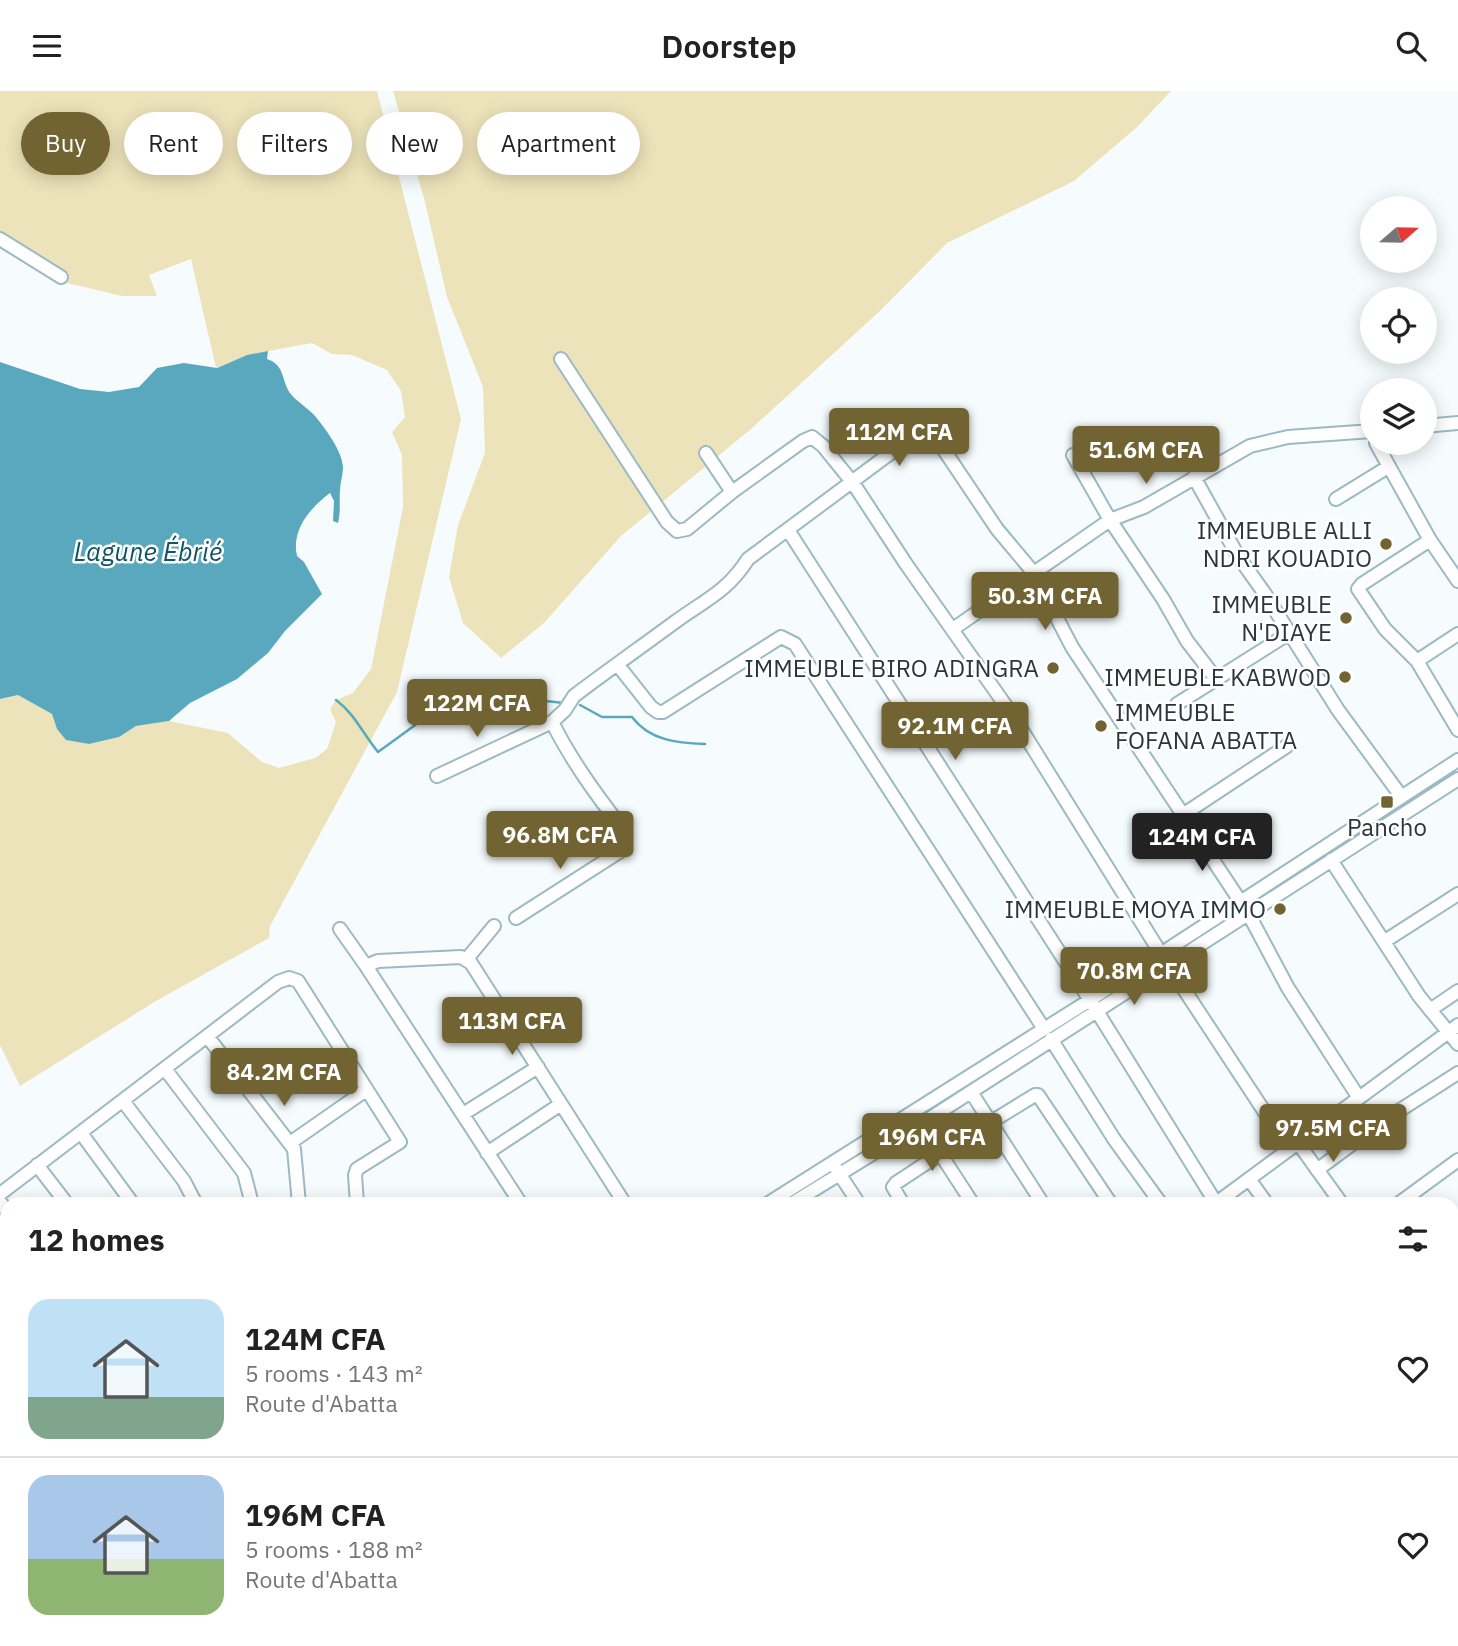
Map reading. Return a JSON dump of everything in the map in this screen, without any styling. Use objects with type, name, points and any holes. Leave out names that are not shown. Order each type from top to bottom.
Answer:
[{"type":"street","points":[[0,239],[61,277]]},
{"type":"street","points":[[561,359],[667,522],[677,531],[687,529],[803,441],[812,437],[823,446],[853,483],[906,564],[1013,716],[1168,965],[1293,1146],[1317,1170],[1337,1197]]},
{"type":"street","points":[[1437,425],[1458,423]]},
{"type":"street","points":[[437,776],[552,722],[574,697],[717,594],[736,577],[748,559],[900,446],[932,432],[997,529],[1033,572],[1072,647],[1244,908],[1288,988],[1359,1098]]},
{"type":"street","points":[[953,629],[1110,520],[1144,507],[1259,443],[1288,437],[1360,435]]},
{"type":"street","points":[[706,453],[733,492]]},
{"type":"street","points":[[1073,455],[1110,520],[1163,599],[1187,641],[1217,680]]},
{"type":"street","points":[[1382,455],[1430,540],[1458,581]]},
{"type":"street","points":[[1336,499],[1388,467]]},
{"type":"street","points":[[1194,477],[1238,556],[1366,752],[1401,796]]},
{"type":"street","points":[[788,530],[1093,1005],[1212,1197]]},
{"type":"street","points":[[1430,540],[1362,584],[1359,589],[1385,629],[1417,661],[1458,730]]},
{"type":"street","points":[[1177,704],[1288,633]]},
{"type":"street","points":[[1417,661],[1458,634]]},
{"type":"street","points":[[617,664],[651,706],[658,712],[663,712],[781,637],[796,644],[1114,1139],[1156,1197]]},
{"type":"street","points":[[516,918],[619,852],[625,839],[625,832],[565,749],[552,722]]},
{"type":"street","points":[[1184,814],[1287,747]]},
{"type":"street","points":[[800,1197],[836,1169],[1093,1005],[1168,965],[1401,796],[1458,760]]},
{"type":"street","points":[[1093,1005],[1161,953],[1331,860],[1458,779]]},
{"type":"street","points":[[1331,860],[1430,1010],[1452,1029],[1458,1044]]},
{"type":"street","points":[[1385,941],[1458,894]]},
{"type":"street","points":[[466,960],[494,926]]},
{"type":"street","points":[[340,929],[516,1197]]},
{"type":"street","points":[[366,966],[378,961],[461,957],[471,963],[621,1197]]},
{"type":"street","points":[[0,1194],[278,982],[289,978],[298,981],[400,1142],[358,1169],[355,1175],[357,1197]]},
{"type":"street","points":[[1430,1010],[1458,991]]},
{"type":"street","points":[[1224,1197],[1452,1029]]},
{"type":"street","points":[[781,1197],[921,1124],[971,1092],[1047,1034]]},
{"type":"street","points":[[207,1037],[290,1143],[296,1158],[299,1197]]},
{"type":"street","points":[[463,1115],[538,1067]]},
{"type":"street","points":[[165,1069],[244,1173],[250,1197]]},
{"type":"street","points":[[1317,1170],[1383,1121],[1458,1073]]},
{"type":"street","points":[[290,1143],[366,1090]]},
{"type":"street","points":[[971,1092],[1038,1197]]},
{"type":"street","points":[[990,1122],[1038,1095],[1106,1197]]},
{"type":"street","points":[[124,1101],[184,1181],[192,1197]]},
{"type":"street","points":[[487,1153],[561,1104]]},
{"type":"street","points":[[921,1124],[968,1197]]},
{"type":"street","points":[[81,1133],[128,1197]]},
{"type":"street","points":[[898,1197],[893,1187],[896,1183],[940,1154]]},
{"type":"street","points":[[1408,1197],[1458,1160]]},
{"type":"street","points":[[37,1165],[61,1197]]},
{"type":"street","points":[[836,1169],[854,1197]]},
{"type":"street","points":[[1248,1179],[1262,1197]]},
{"type":"shaded area","points":[[0,91],[377,91],[382,112],[366,112],[366,175],[399,175],[461,419],[397,692],[270,926],[269,938],[156,1001],[20,1086],[0,1045],[0,699],[18,695],[52,714],[57,729],[67,740],[89,744],[119,737],[136,726],[169,721],[228,733],[262,762],[279,768],[315,758],[327,749],[336,722],[330,709],[336,700],[353,693],[371,669],[403,507],[402,455],[392,432],[405,417],[401,391],[387,370],[352,355],[332,354],[312,343],[247,355],[216,368],[191,259],[149,275],[157,296],[122,296],[67,283],[0,244]]},
{"type":"shaded area","points":[[393,91],[1171,91],[1137,127],[1074,181],[947,243],[882,309],[751,429],[621,536],[544,623],[501,658],[463,623],[449,577],[458,525],[485,453],[483,387],[447,297],[417,175],[463,175],[463,112],[399,112]]},
{"type":"water","name":"Lagune Ébrié","points":[[268,351],[267,359],[280,369],[290,393],[324,427],[342,462],[338,523],[333,521],[334,501],[330,493],[309,513],[297,537],[297,556],[304,562],[322,594],[285,631],[268,653],[237,679],[190,703],[169,721],[136,726],[119,737],[89,744],[66,740],[57,729],[52,714],[18,695],[0,699],[0,362],[80,389],[109,392],[139,387],[157,368],[184,363],[217,368],[247,355]]},
{"type":"waterway","points":[[336,700],[354,718],[378,752],[462,688],[482,685],[518,698],[564,703]]},
{"type":"waterway","points":[[580,705],[602,717],[632,717],[647,731],[665,739],[705,744]]},
{"type":"place","name":"IMMEUBLE ALLI NDRI KOUADIO","points":[[1386,544]]},
{"type":"place","name":"IMMEUBLE N'DIAYE","points":[[1346,618]]},
{"type":"place","name":"IMMEUBLE BIRO ADINGRA","points":[[1053,668]]},
{"type":"place","name":"IMMEUBLE KABWOD","points":[[1345,677]]},
{"type":"place","name":"IMMEUBLE FOFANA ABATTA","points":[[1101,726]]},
{"type":"place","name":"Pancho","points":[[1387,802]]},
{"type":"place","name":"IMMEUBLE MOYA IMMO","points":[[1280,909]]}]
